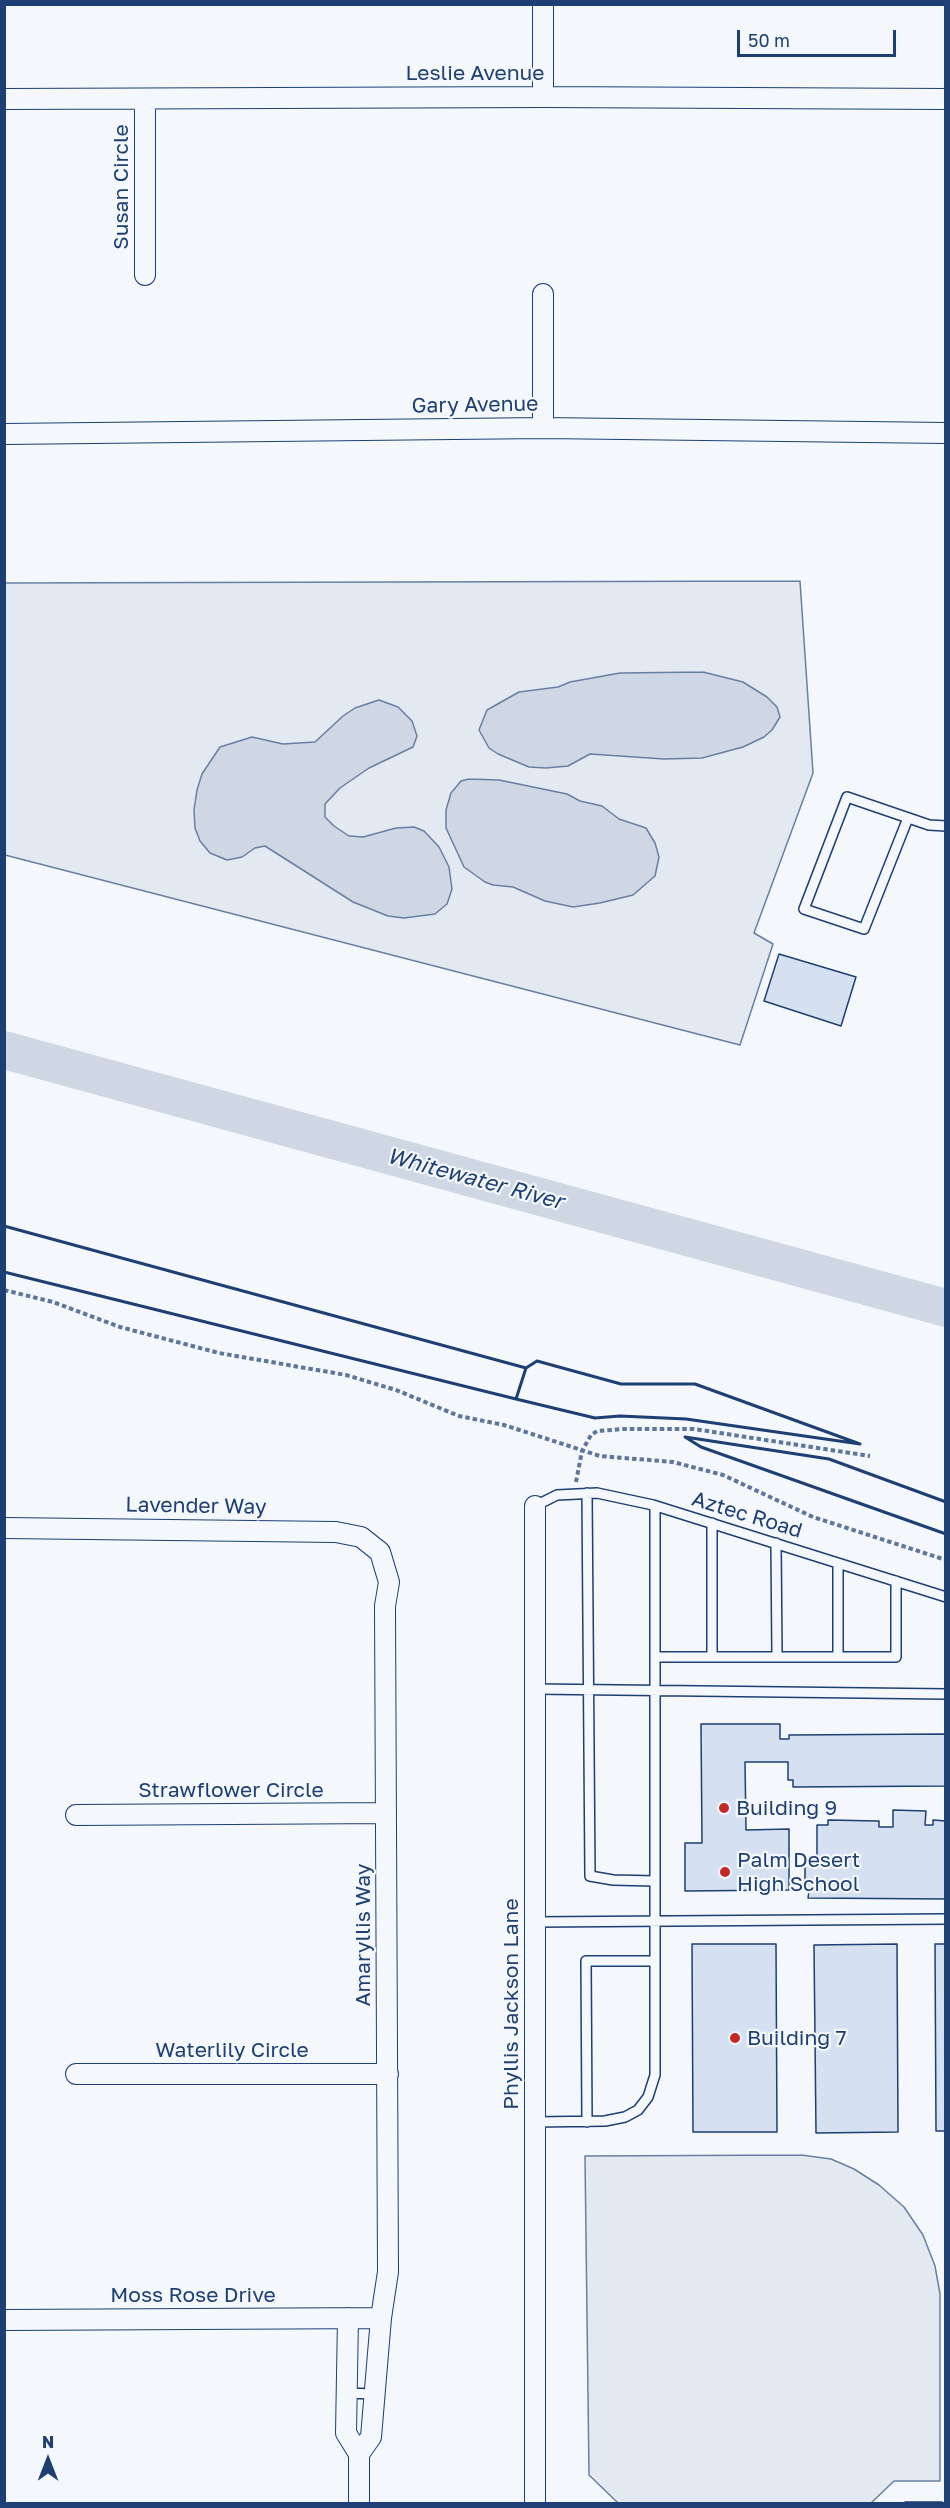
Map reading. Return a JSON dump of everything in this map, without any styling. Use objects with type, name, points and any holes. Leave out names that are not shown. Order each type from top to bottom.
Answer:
[{"type":"street","points":[[543,4],[543,97]]},
{"type":"street","name":"Leslie Avenue","points":[[4,99],[543,97],[945,99]]},
{"type":"street","name":"Susan Circle","points":[[145,99],[145,275]]},
{"type":"street","points":[[543,294],[543,428]]},
{"type":"street","name":"Gary Avenue","points":[[4,434],[543,428],[945,432]]},
{"type":"street","name":"Phyllis Jackson Lane","points":[[535,1506],[535,2504]]},
{"type":"street","name":"Lavender Way","points":[[4,1528],[336,1532],[361,1536],[380,1552]]},
{"type":"street","name":"Amaryllis Way","points":[[359,2454],[371,2437],[381,2318],[388,2272],[385,1606],[389,1582],[380,1552]]},
{"type":"street","name":"Strawflower Circle","points":[[76,1815],[386,1813]]},
{"type":"street","name":"Waterlily Circle","points":[[76,2074],[388,2074]]},
{"type":"street","points":[[348,2318],[346,2433],[359,2454],[359,2504]]},
{"type":"street","name":"Moss Rose Drive","points":[[4,2320],[381,2318]]},
{"type":"lane","points":[[908,818],[864,929],[804,909],[847,797],[929,825],[945,826]]},
{"type":"lane","points":[[588,1493],[590,1876],[613,1880],[655,1881]]},
{"type":"lane","name":"Aztec Road","points":[[535,1506],[557,1495],[597,1493],[655,1506],[712,1523],[945,1597]]},
{"type":"lane","points":[[535,2122],[587,2122],[625,2118],[638,2110],[648,2097],[655,2074],[655,1506]]},
{"type":"lane","points":[[712,1523],[712,1657]]},
{"type":"lane","points":[[776,1543],[777,1657]]},
{"type":"lane","points":[[838,1563],[838,1657]]},
{"type":"lane","points":[[655,1657],[896,1657],[896,1581]]},
{"type":"lane","points":[[535,1689],[945,1694]]},
{"type":"lane","points":[[535,1922],[945,1919]]},
{"type":"lane","points":[[587,2122],[586,1961],[655,1961]]},
{"type":"lane","points":[[346,2393],[374,2394]]},
{"type":"path","points":[[4,1290],[53,1302],[120,1327],[219,1353],[346,1375],[396,1390],[459,1416],[504,1425],[600,1456],[673,1462],[723,1475],[813,1517],[945,1560]]},
{"type":"path","points":[[573,1494],[582,1451],[591,1435],[597,1431],[694,1429],[870,1456]]},
{"type":"shaded area","points":[[800,581],[813,773],[754,933],[773,944],[740,1045],[5,855],[4,583]]},
{"type":"shaded area","points":[[703,672],[743,682],[767,697],[777,707],[780,717],[772,730],[764,737],[743,747],[702,758],[664,759],[590,754],[568,766],[546,768],[529,767],[498,754],[489,748],[479,730],[487,710],[519,692],[558,687],[570,682],[620,673]]},
{"type":"shaded area","points":[[379,700],[398,707],[412,721],[417,736],[413,747],[369,768],[340,788],[325,804],[325,817],[349,836],[363,837],[396,828],[414,827],[424,831],[439,847],[449,867],[452,889],[447,904],[435,914],[404,918],[388,916],[353,902],[265,846],[255,848],[242,857],[227,860],[210,853],[200,841],[195,828],[194,810],[202,774],[220,747],[252,737],[283,744],[315,742],[355,708]]},
{"type":"shaded area","points":[[499,780],[567,794],[580,801],[602,806],[619,819],[646,828],[655,843],[659,857],[655,876],[633,895],[573,907],[545,901],[513,887],[485,882],[464,867],[446,828],[446,810],[451,793],[461,781]]},
{"type":"shaded area","points":[[801,2155],[831,2159],[854,2169],[879,2185],[904,2207],[923,2235],[935,2266],[940,2294],[940,2481],[894,2481],[871,2503],[618,2503],[589,2475],[585,2156]]},
{"type":"building","points":[[779,954],[856,977],[841,1026],[764,1001]]},
{"type":"building","name":"Building 9","points":[[701,1724],[780,1724],[780,1739],[789,1739],[789,1735],[946,1734],[946,1786],[793,1787],[793,1780],[788,1780],[788,1762],[745,1762],[746,1830],[789,1829],[789,1890],[685,1891],[685,1843],[702,1843]]},
{"type":"building","points":[[893,1810],[926,1811],[925,1825],[933,1825],[933,1820],[946,1821],[946,1899],[808,1898],[809,1891],[805,1891],[805,1857],[817,1857],[817,1825],[828,1825],[828,1820],[879,1821],[879,1827],[893,1827]]},
{"type":"building","name":"Building 7","points":[[692,1944],[776,1944],[777,2132],[693,2132]]},
{"type":"building","points":[[897,1944],[898,2132],[816,2133],[814,1945]]},
{"type":"building","points":[[935,1944],[946,1944],[946,2131],[936,2131]]},
{"type":"building","points":[[905,2502],[942,2502],[942,2504],[904,2504]]},
{"type":"waterway","name":"Whitewater River","points":[[4,1050],[946,1308]]},
{"type":"wall","points":[[4,1226],[526,1368],[516,1399],[4,1272]]},
{"type":"wall","points":[[537,1361],[621,1384],[695,1384],[860,1444],[686,1419],[620,1416],[595,1418],[516,1399],[526,1368],[537,1361]]},
{"type":"wall","points":[[946,1502],[829,1459],[685,1437],[701,1447],[946,1534]]},
{"type":"place","name":"Building 9","points":[[724,1808]]},
{"type":"place","name":"Palm Desert High School","points":[[725,1872]]},
{"type":"place","name":"Building 7","points":[[735,2038]]}]
